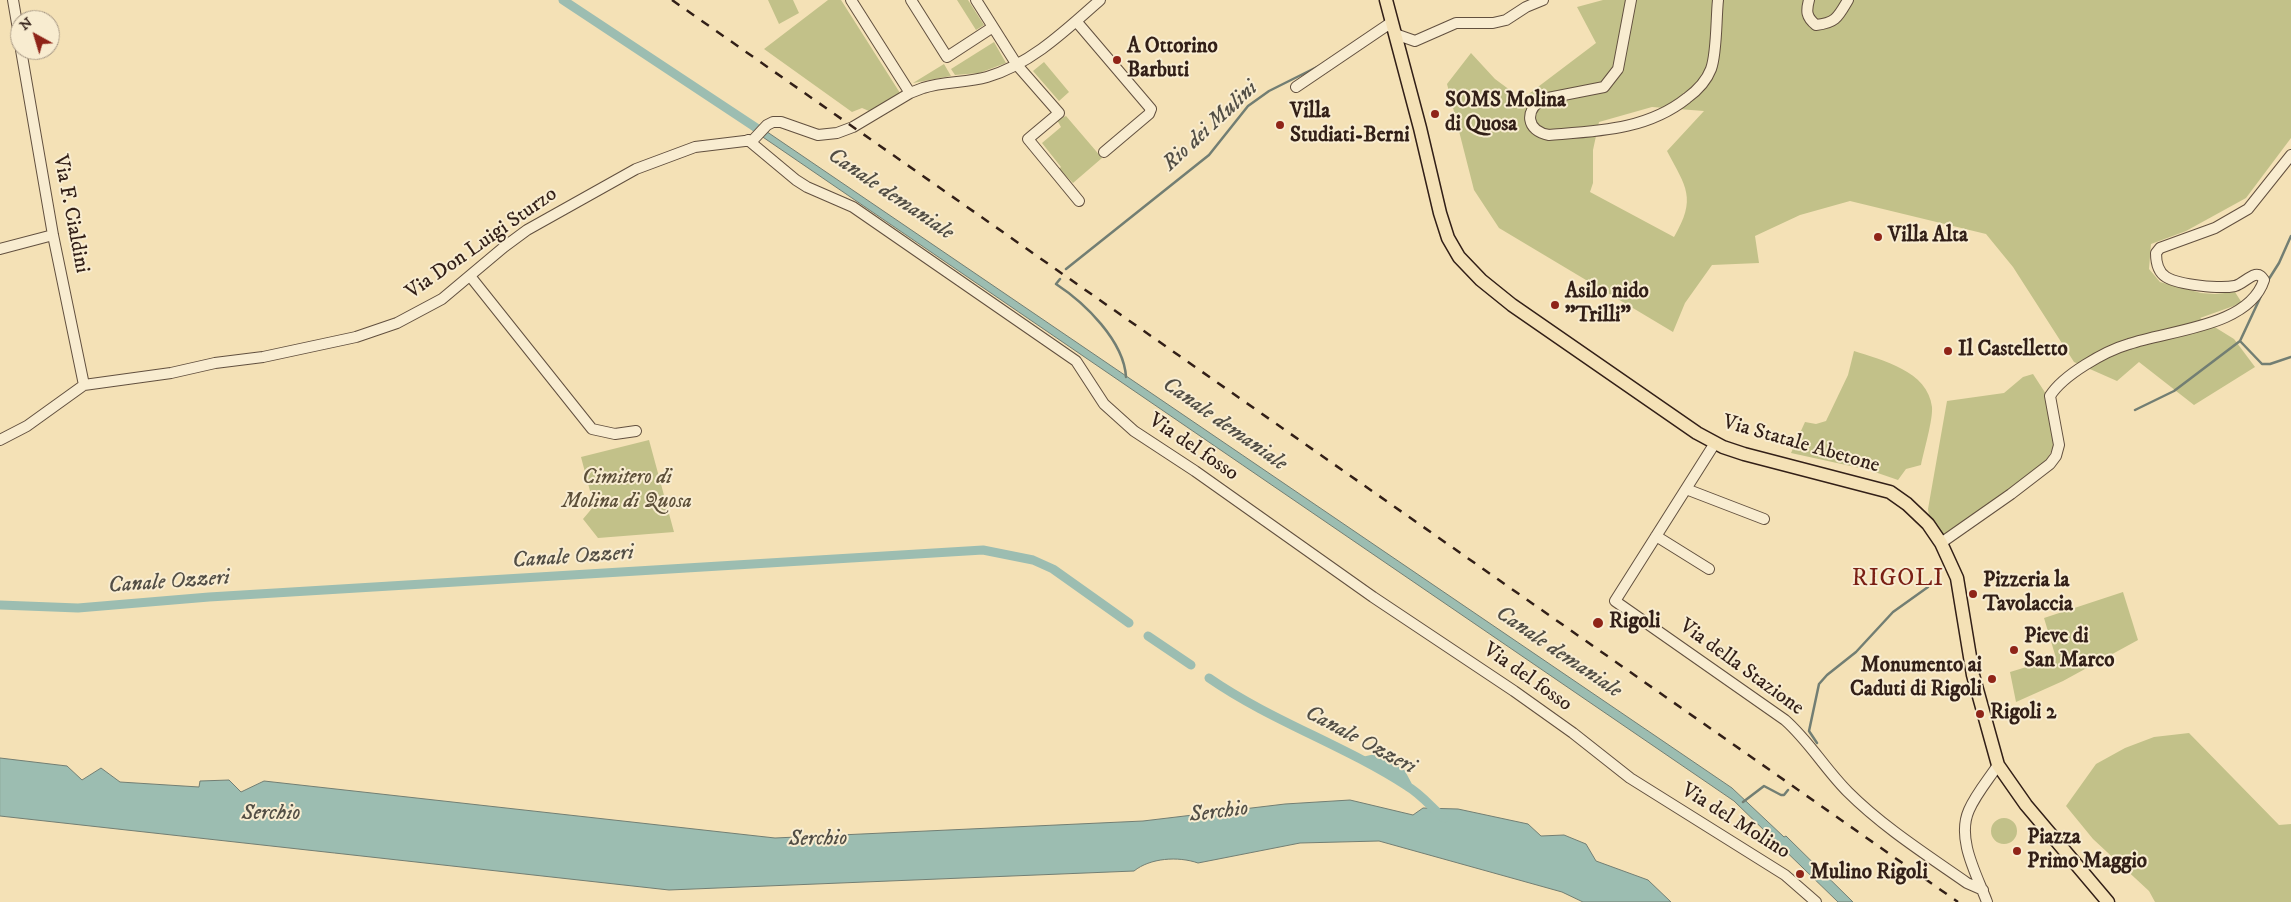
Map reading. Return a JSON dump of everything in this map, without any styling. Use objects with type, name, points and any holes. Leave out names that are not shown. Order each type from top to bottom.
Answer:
[{"type":"main road","name":"Via Statale Abetone","points":[[1386,0],[1440,213],[1448,238],[1459,257],[1481,280],[1518,309],[1686,426],[1715,443],[1744,454],[1890,492],[1922,517],[1941,543],[1957,578],[1973,675],[1998,764],[2026,805],[2108,902]]},
{"type":"street","points":[[851,0],[910,94]]},
{"type":"street","points":[[911,0],[947,56],[993,27]]},
{"type":"street","points":[[976,0],[1017,64],[1059,113],[1028,138],[1079,201]]},
{"type":"street","points":[[752,139],[767,124],[781,122],[812,134],[830,135],[853,127],[910,94],[937,84],[979,79],[1017,64],[1041,49],[1076,21],[1088,4],[1100,0]]},
{"type":"street","points":[[1296,88],[1394,28],[1415,41],[1456,23],[1494,23],[1506,20],[1526,7],[1543,0]]},
{"type":"street","points":[[1631,0],[1618,69],[1604,87],[1543,99],[1535,103],[1530,110],[1531,123],[1540,134],[1548,135],[1626,127],[1660,116],[1678,106],[1698,90],[1712,67],[1718,0]]},
{"type":"street","points":[[1809,0],[1806,10],[1809,19],[1816,25],[1829,24],[1839,16],[1848,0]]},
{"type":"street","points":[[1076,21],[1152,109],[1150,114],[1104,152]]},
{"type":"street","name":"Via F. Cialdini","points":[[24,60],[54,235],[84,385]]},
{"type":"street","name":"Via Don Luigi Sturzo","points":[[0,440],[27,426],[84,385],[170,373],[215,363],[264,357],[356,337],[397,323],[421,312],[442,299],[527,230],[636,169],[695,147],[752,139]]},
{"type":"street","name":"Via del fosso","points":[[752,139],[796,180],[807,187],[853,207],[1076,361],[1104,404],[1134,431],[1195,471],[1373,597],[1514,691],[1573,733],[1630,778]]},
{"type":"street","points":[[1941,543],[2011,494],[2050,464],[2056,456],[2059,445],[2050,396],[2055,388],[2084,366],[2119,348],[2196,327],[2230,315],[2250,304],[2258,295],[2264,280],[2260,276],[2256,275],[2236,286],[2212,288],[2165,276],[2156,263],[2156,253],[2160,248],[2215,228],[2248,209],[2291,155]]},
{"type":"street","points":[[0,248],[54,235]]},
{"type":"street","points":[[470,276],[592,429],[615,434],[636,431]]},
{"type":"street","name":"Via della Stazione","points":[[1715,443],[1615,600],[1785,720],[1802,735],[1847,791],[1870,813],[1967,883],[1983,890]]},
{"type":"street","points":[[1686,489],[1764,519]]},
{"type":"street","points":[[1656,536],[1709,569]]},
{"type":"street","points":[[1987,902],[1965,837],[1965,823],[1974,800],[1998,764]]},
{"type":"street","name":"Via del Molino","points":[[1630,778],[1785,875],[1816,902]]},
{"type":"green space","points":[[768,0],[793,0],[799,13],[779,24]]},
{"type":"green space","points":[[828,0],[841,0],[900,93],[869,111],[862,108],[852,112],[764,49]]},
{"type":"green space","points":[[957,0],[968,0],[984,25],[976,30]]},
{"type":"green space","points":[[1603,0],[2291,0],[2291,138],[2246,198],[2186,231],[2151,244],[2149,269],[2160,282],[2201,293],[2235,292],[2242,303],[2200,318],[2234,339],[2255,367],[2194,405],[2139,362],[2117,381],[2074,362],[2013,267],[1986,234],[1850,201],[1800,215],[1755,236],[1759,263],[1712,265],[1685,303],[1673,332],[1499,228],[1474,190],[1447,84],[1471,53],[1495,79],[1522,99],[1596,43],[1577,7]],"holes":[[[1652,107],[1704,111],[1667,151],[1684,184],[1687,202],[1681,224],[1674,237],[1590,192],[1593,183],[1593,150],[1599,122]]]},
{"type":"green space","points":[[994,42],[1006,63],[979,73],[955,75],[951,69]]},
{"type":"green space","points":[[1044,62],[1069,92],[1059,101],[1033,71]]},
{"type":"green space","points":[[944,64],[951,76],[913,83]]},
{"type":"green space","points":[[1066,116],[1102,158],[1073,183],[1059,169],[1061,167],[1042,143],[1061,127],[1057,120]]},
{"type":"green space","points":[[1854,351],[1877,358],[1902,369],[1922,384],[1929,395],[1932,413],[1921,465],[1906,469],[1898,480],[1869,470],[1791,453],[1805,422],[1816,424],[1826,421],[1848,375]]},
{"type":"green space","points":[[2033,374],[2046,394],[2057,441],[2046,461],[1945,536],[1929,516],[1928,509],[1947,401],[2004,393],[2023,377]]},
{"type":"green space","name":"Cimitero di Molina di Quosa","points":[[649,440],[674,532],[598,538],[583,519],[594,506],[581,457]]},
{"type":"green space","points":[[2123,592],[2138,640],[2063,681],[2016,702],[2010,672],[2056,658],[2044,618]]},
{"type":"green space","points":[[2189,733],[2279,825],[2291,824],[2291,902],[2155,902],[2149,891],[2093,839],[2066,806],[2096,764],[2125,748],[2154,737]]},
{"type":"green space","points":[[2004,818],[2013,822],[2017,831],[2013,840],[2004,844],[1995,840],[1991,831],[1995,822]]},
{"type":"water","points":[[754,123],[1732,788],[1784,837],[1786,836],[1853,902],[1838,902],[1734,801],[751,129]]},
{"type":"water","name":"Serchio","points":[[0,758],[67,766],[82,780],[101,768],[120,782],[199,787],[200,781],[229,780],[241,792],[264,781],[775,838],[1143,821],[1285,804],[1350,800],[1413,815],[1423,808],[1458,809],[1528,824],[1541,836],[1564,835],[1586,844],[1596,861],[1648,880],[1671,902],[1583,902],[1562,892],[1379,841],[1300,843],[1198,863],[1182,859],[1156,861],[1134,871],[669,890],[0,816]]},
{"type":"waterway","name":"Canale demaniale","points":[[563,0],[761,131]]},
{"type":"waterway","name":"Rio dei Mulini","points":[[1066,269],[1209,155],[1248,106],[1269,91],[1319,66]]},
{"type":"waterway","points":[[2267,282],[2279,263],[2291,236]]},
{"type":"waterway","name":"Rio dei Mulini","points":[[1060,279],[1056,284],[1079,301],[1111,337],[1124,363],[1126,377]]},
{"type":"waterway","points":[[2135,410],[2174,391],[2240,341],[2261,296]]},
{"type":"waterway","points":[[2240,341],[2262,364],[2270,364],[2291,357]]},
{"type":"waterway","name":"Canale Ozzeri","points":[[0,605],[78,608],[209,597],[983,550],[1033,560],[1053,569],[1129,623]]},
{"type":"waterway","points":[[1817,743],[1809,731],[1819,684],[1827,675],[1856,652],[1893,612],[1928,587]]},
{"type":"waterway","name":"Canale Ozzeri","points":[[1148,636],[1191,665]]},
{"type":"waterway","name":"Canale Ozzeri","points":[[1209,678],[1257,707],[1383,771],[1417,793],[1444,818]]},
{"type":"waterway","points":[[1365,761],[1374,759],[1400,771],[1408,786]]},
{"type":"waterway","points":[[1743,802],[1764,786],[1781,795],[1784,795],[1788,790]]},
{"type":"railway","points":[[672,0],[1958,902]]},
{"type":"place","name":"A Ottorino Barbuti","points":[[1117,60]]},
{"type":"place","name":"SOMS Molina di Quosa","points":[[1435,114]]},
{"type":"place","name":"Villa Studiati-Berni","points":[[1280,125]]},
{"type":"place","name":"Villa Alta","points":[[1878,237]]},
{"type":"place","name":"Asilo nido \"Trilli\"","points":[[1555,305]]},
{"type":"place","name":"Il Castelletto","points":[[1948,351]]},
{"type":"place","name":"Pizzeria la Tavolaccia","points":[[1973,594]]},
{"type":"place","name":"Rigoli","points":[[1598,623]]},
{"type":"place","name":"Pieve di San Marco","points":[[2014,650]]},
{"type":"place","name":"Monumento ai Caduti di Rigoli","points":[[1992,679]]},
{"type":"place","name":"Rigoli 2","points":[[1980,714]]},
{"type":"place","name":"Piazza Primo Maggio","points":[[2017,851]]},
{"type":"place","name":"Mulino Rigoli","points":[[1800,874]]},
{"type":"district","name":"RIGOLI","points":[[1898,580]]}]
